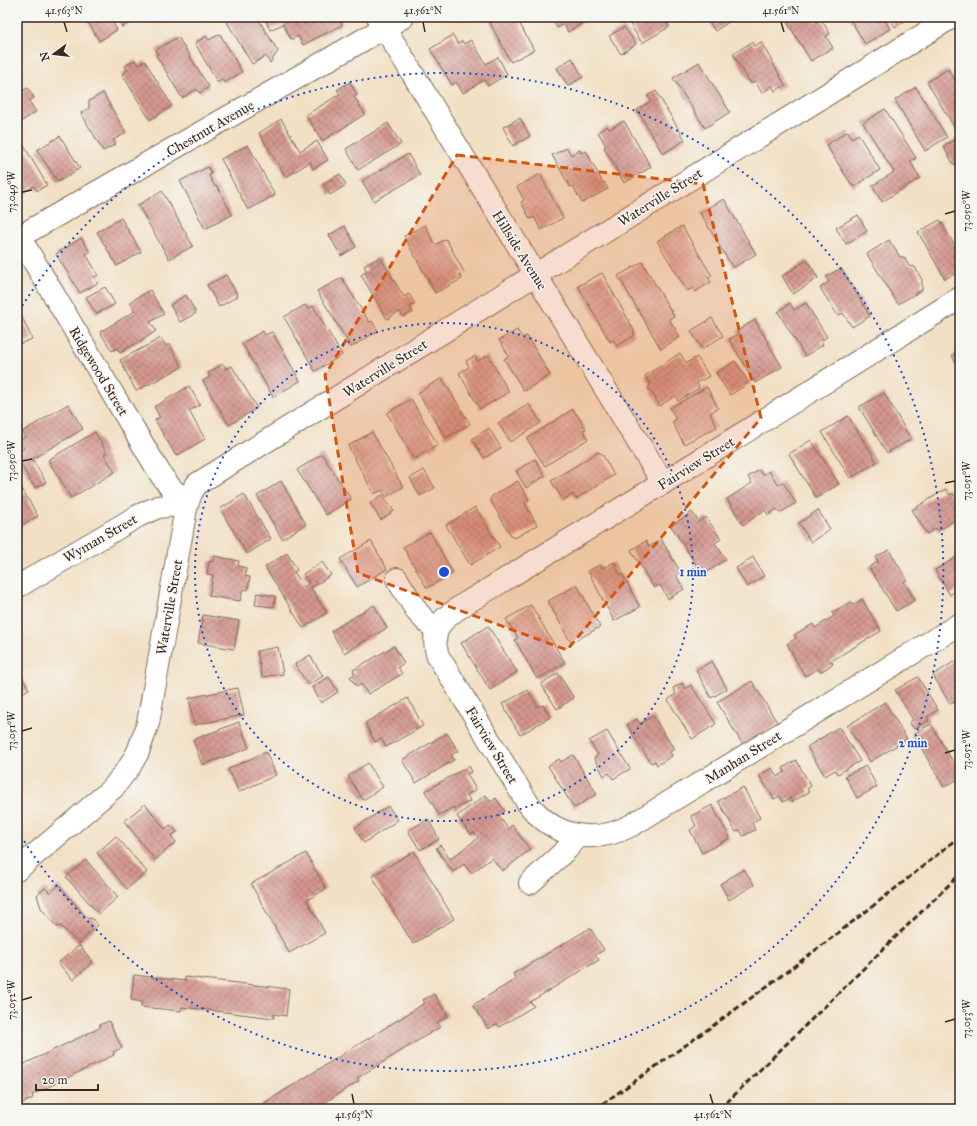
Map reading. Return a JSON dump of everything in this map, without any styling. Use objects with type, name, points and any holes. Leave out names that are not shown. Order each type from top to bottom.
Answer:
[{"type":"street","name":"Chestnut Avenue","points":[[18,236],[381,23],[404,17]]},
{"type":"street","name":"Waterville Street","points":[[17,870],[113,788],[130,766],[138,752],[152,707],[187,504],[193,488],[206,478],[952,17]]},
{"type":"street","name":"Hillside Avenue","points":[[381,23],[663,483]]},
{"type":"street","name":"Ridgewood Street","points":[[18,236],[161,476],[187,504]]},
{"type":"street","name":"Fairview Street","points":[[579,835],[563,831],[548,824],[527,802],[438,656],[434,639],[436,631],[443,619],[463,605],[663,483],[960,298]]},
{"type":"street","name":"Wyman Street","points":[[17,587],[138,516],[158,507],[187,504]]},
{"type":"street","points":[[397,579],[418,613],[436,631]]},
{"type":"street","name":"Manhan Street","points":[[579,835],[588,836],[607,834],[617,832],[632,825],[960,624]]},
{"type":"street","points":[[530,883],[567,849],[579,835]]},
{"type":"highlighted area","points":[[457,155],[703,184],[761,418],[567,650],[358,573],[325,375]]},
{"type":"building","points":[[91,17],[110,17],[117,30],[99,41],[87,20]]},
{"type":"building","points":[[117,17],[142,17],[122,27]]},
{"type":"building","points":[[235,17],[243,17],[244,19],[249,17],[257,17],[278,51],[270,63],[266,56],[252,64],[227,22]]},
{"type":"building","points":[[269,17],[289,17],[287,18],[288,22],[298,17],[341,17],[342,25],[303,45],[298,36],[292,39],[290,38],[283,24],[270,30],[265,19]]},
{"type":"building","points":[[487,17],[516,17],[534,50],[511,62]]},
{"type":"building","points":[[552,17],[579,17],[582,23],[568,32],[564,24],[557,28]]},
{"type":"building","points":[[642,17],[663,17],[669,27],[642,43],[630,24]]},
{"type":"building","points":[[706,17],[727,17],[730,21],[715,31]]},
{"type":"building","points":[[784,17],[813,17],[816,22],[821,19],[830,34],[826,36],[833,48],[811,61]]},
{"type":"building","points":[[849,17],[883,17],[890,29],[865,44]]},
{"type":"building","points":[[889,17],[911,17],[895,27]]},
{"type":"building","points":[[624,27],[636,44],[621,54],[609,36]]},
{"type":"building","points":[[220,34],[242,72],[224,83],[222,79],[217,82],[195,43],[206,36],[209,40]]},
{"type":"building","points":[[453,35],[458,44],[462,41],[464,44],[471,40],[486,64],[498,57],[507,74],[488,86],[484,80],[463,93],[456,82],[452,85],[430,49]]},
{"type":"building","points":[[178,37],[209,87],[200,93],[197,89],[182,98],[156,55],[158,54],[156,50]]},
{"type":"building","points":[[752,42],[754,46],[761,42],[785,85],[775,91],[772,86],[762,93],[755,81],[751,84],[733,54]]},
{"type":"building","points":[[572,58],[583,77],[568,86],[557,68]]},
{"type":"building","points":[[135,60],[138,65],[145,61],[172,106],[150,120],[122,74],[127,70],[125,66]]},
{"type":"building","points":[[699,62],[730,112],[705,128],[673,78]]},
{"type":"building","points":[[948,69],[960,89],[959,135],[927,82]]},
{"type":"building","points":[[350,82],[357,95],[354,97],[365,114],[322,141],[306,115],[340,94],[337,90]]},
{"type":"building","points":[[20,87],[22,91],[28,88],[34,98],[29,101],[36,112],[17,124],[17,89]]},
{"type":"building","points":[[916,87],[947,137],[925,151],[895,100]]},
{"type":"building","points":[[656,91],[685,140],[663,154],[637,110],[651,101],[647,96]]},
{"type":"building","points":[[103,93],[126,133],[113,140],[116,144],[103,151],[81,113],[89,108],[89,101]]},
{"type":"building","points":[[885,109],[916,158],[910,161],[920,178],[882,202],[872,186],[894,172],[863,123]]},
{"type":"building","points":[[520,118],[530,136],[513,146],[503,127]]},
{"type":"building","points":[[281,119],[300,151],[317,141],[328,160],[313,169],[310,162],[286,177],[259,133]]},
{"type":"building","points":[[624,121],[651,167],[624,183],[604,147],[606,146],[598,132],[607,126],[609,129]]},
{"type":"building","points":[[388,123],[401,144],[358,170],[346,149]]},
{"type":"building","points":[[848,131],[852,138],[858,134],[880,170],[853,187],[826,145]]},
{"type":"building","points":[[60,136],[80,168],[58,182],[37,150]]},
{"type":"building","points":[[957,138],[960,143],[960,161],[954,165],[943,146]]},
{"type":"building","points":[[248,145],[275,195],[248,210],[221,159]]},
{"type":"building","points":[[24,146],[47,185],[37,191],[34,186],[21,194],[17,188],[17,150]]},
{"type":"building","points":[[567,148],[571,155],[580,150],[581,153],[586,151],[603,183],[604,182],[608,189],[582,203],[573,186],[570,187],[552,155]]},
{"type":"building","points":[[408,154],[420,175],[374,201],[362,181]]},
{"type":"building","points":[[208,167],[212,174],[209,175],[215,187],[217,186],[232,215],[205,229],[180,181]]},
{"type":"building","points":[[340,174],[346,185],[330,195],[323,184]]},
{"type":"building","points":[[540,174],[563,218],[541,230],[534,217],[530,219],[521,202],[524,200],[517,187]]},
{"type":"building","points":[[162,191],[193,246],[169,259],[138,205]]},
{"type":"building","points":[[724,199],[756,254],[733,268],[700,213]]},
{"type":"building","points":[[858,215],[867,231],[846,244],[836,228]]},
{"type":"building","points":[[121,218],[141,252],[117,266],[97,232]]},
{"type":"building","points":[[940,220],[960,255],[960,271],[945,279],[918,232]]},
{"type":"building","points":[[425,225],[435,245],[446,239],[464,272],[459,274],[462,279],[435,293],[404,236]]},
{"type":"building","points":[[345,226],[356,247],[341,256],[329,235]]},
{"type":"building","points":[[682,226],[712,276],[708,278],[711,282],[695,292],[693,288],[687,291],[657,241]]},
{"type":"building","points":[[81,238],[90,252],[86,254],[98,275],[94,277],[98,283],[80,293],[56,254]]},
{"type":"building","points":[[889,240],[900,257],[904,257],[909,266],[915,267],[922,280],[922,290],[898,304],[867,254]]},
{"type":"building","points":[[380,257],[404,297],[409,294],[415,304],[410,307],[413,312],[403,317],[400,311],[387,319],[361,275],[367,271],[364,266]]},
{"type":"building","points":[[807,260],[818,278],[793,294],[782,276]]},
{"type":"building","points":[[642,262],[674,316],[669,319],[680,337],[661,349],[618,276]]},
{"type":"building","points":[[841,268],[870,316],[852,327],[843,313],[838,316],[820,288],[829,282],[826,277]]},
{"type":"building","points":[[602,273],[634,330],[634,336],[617,346],[613,340],[610,342],[578,286]]},
{"type":"building","points":[[226,275],[238,296],[219,307],[207,285]]},
{"type":"building","points":[[342,278],[369,322],[372,321],[378,331],[351,347],[317,291]]},
{"type":"building","points":[[105,287],[115,304],[96,314],[86,297]]},
{"type":"building","points":[[150,290],[164,314],[150,322],[156,331],[120,353],[117,348],[112,351],[100,332],[135,311],[130,302]]},
{"type":"building","points":[[186,295],[196,313],[180,322],[170,305]]},
{"type":"building","points":[[790,303],[794,310],[806,303],[827,337],[821,341],[823,345],[805,356],[778,312]]},
{"type":"building","points":[[305,305],[308,309],[313,306],[342,355],[315,371],[284,317]]},
{"type":"building","points":[[17,306],[32,339],[17,345]]},
{"type":"building","points":[[712,318],[723,336],[702,349],[691,331]]},
{"type":"building","points":[[755,320],[782,367],[755,383],[729,339],[739,334],[737,331]]},
{"type":"building","points":[[517,330],[522,338],[527,336],[550,375],[524,391],[504,359],[509,356],[499,340]]},
{"type":"building","points":[[263,331],[265,335],[272,332],[300,381],[273,397],[242,343]]},
{"type":"building","points":[[161,338],[166,346],[169,344],[182,367],[136,391],[120,360]]},
{"type":"building","points":[[960,351],[960,370],[952,356]]},
{"type":"building","points":[[680,353],[686,363],[697,357],[709,376],[697,383],[699,388],[678,401],[675,396],[660,406],[648,387],[651,385],[645,376]]},
{"type":"building","points":[[488,355],[509,392],[480,409],[459,373],[469,367],[466,361],[475,356],[478,361]]},
{"type":"building","points":[[735,361],[749,383],[730,395],[716,373]]},
{"type":"building","points":[[223,364],[226,369],[232,366],[257,408],[229,425],[203,381],[210,377],[208,373]]},
{"type":"building","points":[[442,378],[470,424],[446,438],[418,393]]},
{"type":"building","points":[[189,386],[200,405],[189,411],[205,439],[176,456],[155,420],[160,417],[154,407]]},
{"type":"building","points":[[707,387],[718,408],[710,413],[717,427],[684,444],[672,422],[676,420],[670,408]]},
{"type":"building","points":[[884,393],[911,439],[887,453],[859,407]]},
{"type":"building","points":[[411,399],[438,445],[414,459],[387,413]]},
{"type":"building","points":[[68,404],[83,429],[32,459],[46,482],[35,488],[17,458],[17,452],[24,448],[19,440],[25,437],[22,432]]},
{"type":"building","points":[[529,404],[541,423],[510,442],[498,423]]},
{"type":"building","points":[[573,409],[586,429],[583,430],[588,439],[545,466],[527,439]]},
{"type":"building","points":[[848,416],[877,462],[850,478],[822,432]]},
{"type":"building","points":[[489,428],[501,448],[484,458],[472,439]]},
{"type":"building","points":[[95,432],[107,453],[104,454],[115,472],[71,498],[48,460]]},
{"type":"building","points":[[372,432],[403,487],[386,497],[382,490],[374,494],[348,446]]},
{"type":"building","points":[[811,440],[839,484],[816,498],[789,454]]},
{"type":"building","points":[[598,452],[602,454],[614,475],[576,499],[573,494],[563,500],[551,481]]},
{"type":"building","points":[[322,454],[351,499],[326,515],[297,470]]},
{"type":"building","points":[[535,459],[545,476],[526,488],[516,471]]},
{"type":"building","points":[[424,470],[435,488],[420,496],[410,478]]},
{"type":"building","points":[[759,470],[763,475],[769,471],[778,485],[783,482],[796,503],[780,513],[777,509],[768,515],[765,510],[743,525],[727,499],[752,483],[748,477]]},
{"type":"building","points":[[17,481],[38,516],[17,528]]},
{"type":"building","points":[[281,481],[306,524],[282,539],[257,496]]},
{"type":"building","points":[[518,481],[529,500],[525,503],[537,525],[515,538],[512,537],[490,500],[492,496]]},
{"type":"building","points":[[946,489],[950,495],[953,493],[960,504],[960,517],[938,531],[936,528],[927,534],[912,510]]},
{"type":"building","points":[[244,494],[271,539],[247,554],[220,509]]},
{"type":"building","points":[[382,495],[394,511],[381,520],[370,503]]},
{"type":"building","points":[[475,507],[500,547],[470,565],[446,525]]},
{"type":"building","points":[[818,510],[830,529],[811,542],[799,523]]},
{"type":"building","points":[[692,512],[699,522],[706,517],[721,539],[715,543],[726,559],[703,575],[671,526]]},
{"type":"building","points":[[430,532],[453,573],[427,588],[403,547]]},
{"type":"building","points":[[661,539],[681,573],[676,575],[684,589],[668,599],[660,585],[654,588],[631,550],[646,541],[649,547]]},
{"type":"building","points":[[371,541],[387,569],[357,587],[340,559]]},
{"type":"building","points":[[889,550],[907,580],[904,582],[915,600],[896,611],[869,567],[878,562],[876,557]]},
{"type":"building","points":[[287,553],[297,570],[294,572],[304,587],[309,583],[303,574],[322,562],[331,575],[311,588],[327,613],[303,628],[265,567]]},
{"type":"building","points":[[960,555],[960,588],[950,595],[935,570]]},
{"type":"building","points":[[214,556],[239,561],[238,566],[246,568],[245,576],[250,577],[248,590],[243,589],[240,601],[209,596],[213,575],[207,574],[209,561],[213,562]]},
{"type":"building","points":[[753,557],[764,576],[747,587],[736,568]]},
{"type":"building","points":[[614,562],[620,575],[622,574],[640,607],[614,621],[588,571],[600,565],[603,568]]},
{"type":"building","points":[[577,585],[600,627],[571,643],[548,601]]},
{"type":"building","points":[[257,593],[275,596],[274,607],[255,605]]},
{"type":"building","points":[[862,599],[881,631],[831,661],[833,664],[820,672],[818,669],[805,676],[787,644],[796,638],[794,635],[813,624],[815,628],[834,616],[832,612],[851,602],[853,605]]},
{"type":"building","points":[[374,605],[387,628],[344,653],[331,631]]},
{"type":"building","points":[[531,605],[565,663],[537,679],[515,640],[518,638],[506,619]]},
{"type":"building","points":[[203,615],[239,621],[234,649],[198,643]]},
{"type":"building","points":[[488,626],[517,672],[490,690],[461,643]]},
{"type":"building","points":[[394,646],[404,663],[398,667],[402,674],[368,694],[361,684],[357,687],[350,677],[355,674],[353,670]]},
{"type":"building","points":[[278,647],[283,674],[262,677],[257,651]]},
{"type":"building","points":[[310,655],[323,676],[308,685],[295,664]]},
{"type":"building","points":[[712,661],[727,689],[711,698],[696,670]]},
{"type":"building","points":[[955,661],[960,670],[960,703],[956,705],[954,702],[950,704],[933,675]]},
{"type":"building","points":[[17,672],[19,672],[29,689],[17,696]]},
{"type":"building","points":[[558,673],[574,698],[557,709],[541,684]]},
{"type":"building","points":[[329,677],[338,692],[321,703],[312,687]]},
{"type":"building","points":[[918,677],[938,710],[927,717],[929,720],[914,729],[909,722],[913,720],[895,690]]},
{"type":"building","points":[[752,681],[778,724],[743,745],[717,702]]},
{"type":"building","points":[[682,683],[685,689],[691,685],[716,724],[692,739],[668,700],[676,694],[673,688]]},
{"type":"building","points":[[238,688],[244,715],[194,725],[189,698]]},
{"type":"building","points":[[528,690],[538,707],[543,705],[550,717],[520,735],[502,704]]},
{"type":"building","points":[[408,698],[423,726],[386,747],[381,739],[375,742],[365,723]]},
{"type":"building","points":[[885,702],[907,739],[870,762],[847,726]]},
{"type":"building","points":[[653,716],[674,749],[670,752],[672,756],[657,765],[655,761],[651,763],[627,725],[637,719],[640,724]]},
{"type":"building","points":[[239,722],[249,748],[202,765],[193,740]]},
{"type":"building","points":[[931,724],[960,774],[960,778],[944,787],[913,734]]},
{"type":"building","points":[[839,727],[860,761],[838,774],[835,770],[825,776],[807,747]]},
{"type":"building","points":[[607,731],[630,769],[613,779],[609,773],[604,776],[594,758],[598,755],[589,741]]},
{"type":"building","points":[[447,733],[458,751],[451,755],[454,760],[416,783],[402,760]]},
{"type":"building","points":[[266,752],[276,775],[239,792],[228,769]]},
{"type":"building","points":[[573,755],[597,794],[574,808],[548,766],[559,759],[561,762]]},
{"type":"building","points":[[796,760],[811,786],[807,789],[809,792],[792,802],[790,798],[783,802],[780,796],[774,799],[759,775],[772,768],[777,777],[785,772],[783,768]]},
{"type":"building","points":[[368,763],[383,787],[363,800],[348,776]]},
{"type":"building","points":[[469,766],[472,772],[467,774],[476,790],[467,795],[470,801],[439,815],[425,791]]},
{"type":"building","points":[[866,766],[877,787],[857,798],[845,776]]},
{"type":"building","points":[[743,787],[760,818],[752,823],[755,830],[743,836],[740,830],[736,832],[718,801]]},
{"type":"building","points":[[486,795],[491,802],[496,798],[505,811],[499,816],[508,829],[512,825],[530,850],[502,871],[492,858],[471,873],[464,864],[453,872],[436,848],[440,845],[450,859],[478,838],[474,832],[471,835],[457,816]]},
{"type":"building","points":[[145,804],[165,829],[170,825],[177,832],[171,836],[176,842],[155,860],[124,821]]},
{"type":"building","points":[[712,805],[730,838],[702,853],[690,830],[696,826],[691,816]]},
{"type":"building","points":[[388,806],[398,820],[364,843],[355,828]]},
{"type":"building","points":[[428,819],[439,839],[420,850],[408,831]]},
{"type":"building","points":[[116,836],[147,872],[127,889],[97,853]]},
{"type":"building","points":[[414,851],[454,919],[413,944],[372,876]]},
{"type":"building","points":[[306,853],[326,889],[307,900],[325,933],[289,953],[251,884]]},
{"type":"building","points":[[86,860],[118,897],[99,914],[66,877]]},
{"type":"building","points":[[744,869],[754,885],[729,900],[720,884]]},
{"type":"building","points":[[59,885],[88,919],[92,918],[98,925],[79,944],[61,926],[57,927],[41,908],[37,895],[45,888],[50,893]]},
{"type":"building","points":[[590,928],[604,950],[595,955],[599,960],[530,1002],[534,1006],[499,1027],[497,1024],[488,1029],[473,1005],[516,979],[513,974]]},
{"type":"building","points":[[80,946],[93,962],[73,980],[58,963]]},
{"type":"building","points":[[134,975],[185,981],[185,977],[289,989],[286,1016],[274,1014],[274,1018],[182,1007],[181,1011],[141,1007],[142,1002],[131,1000]]},
{"type":"building","points":[[434,994],[448,1016],[437,1023],[440,1027],[357,1078],[359,1081],[314,1109],[255,1109],[425,1003],[423,1000]]},
{"type":"building","points":[[109,1021],[122,1048],[113,1052],[114,1055],[32,1095],[33,1098],[17,1106],[17,1072],[20,1071],[18,1067],[101,1027],[99,1025]]},
{"type":"railway","points":[[595,1109],[826,942],[960,836]]},
{"type":"railway","points":[[720,1109],[960,874]]}]
